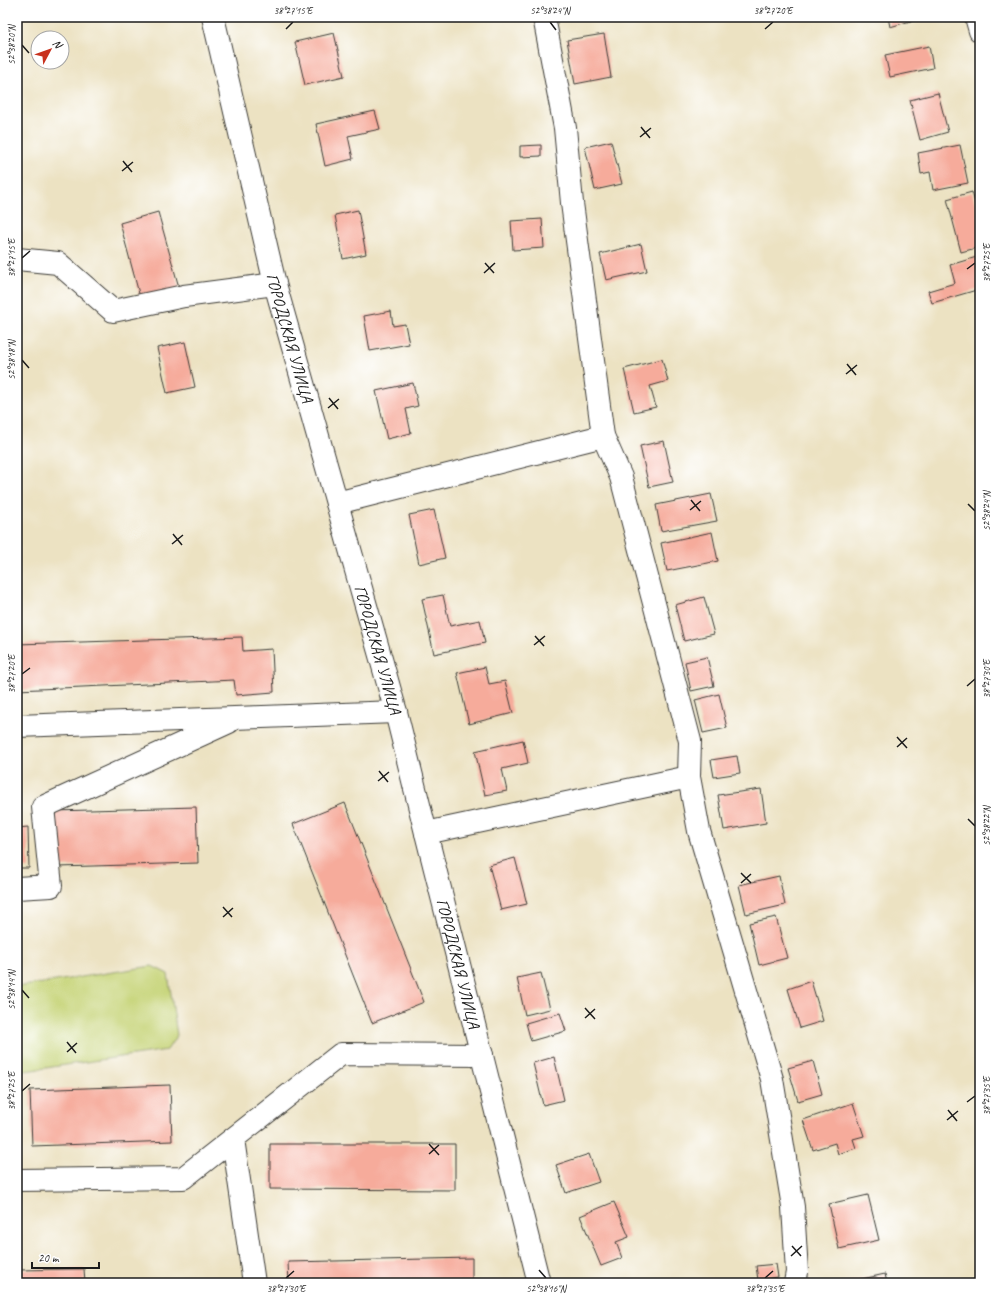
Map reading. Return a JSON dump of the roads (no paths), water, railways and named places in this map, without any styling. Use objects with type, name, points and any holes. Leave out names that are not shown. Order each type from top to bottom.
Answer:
[{"type":"street","name":"ГОРОДСКАЯ УЛИЦА","points":[[213,17],[275,284],[396,712],[539,1283]]},
{"type":"street","points":[[544,17],[565,128],[572,203],[603,436],[621,477],[690,741],[689,777],[699,831],[772,1079],[793,1207],[797,1272],[795,1283]]},
{"type":"street","points":[[976,17],[980,31]]},
{"type":"street","points":[[17,259],[58,263],[112,311],[184,296],[275,284]]},
{"type":"street","points":[[337,503],[603,436]]},
{"type":"street","points":[[17,726],[396,712]]},
{"type":"street","points":[[17,888],[50,886],[43,807],[237,718]]},
{"type":"street","points":[[426,833],[689,777]]},
{"type":"street","points":[[17,1180],[183,1178],[341,1054],[482,1055]]},
{"type":"street","points":[[233,1139],[254,1283]]}]
